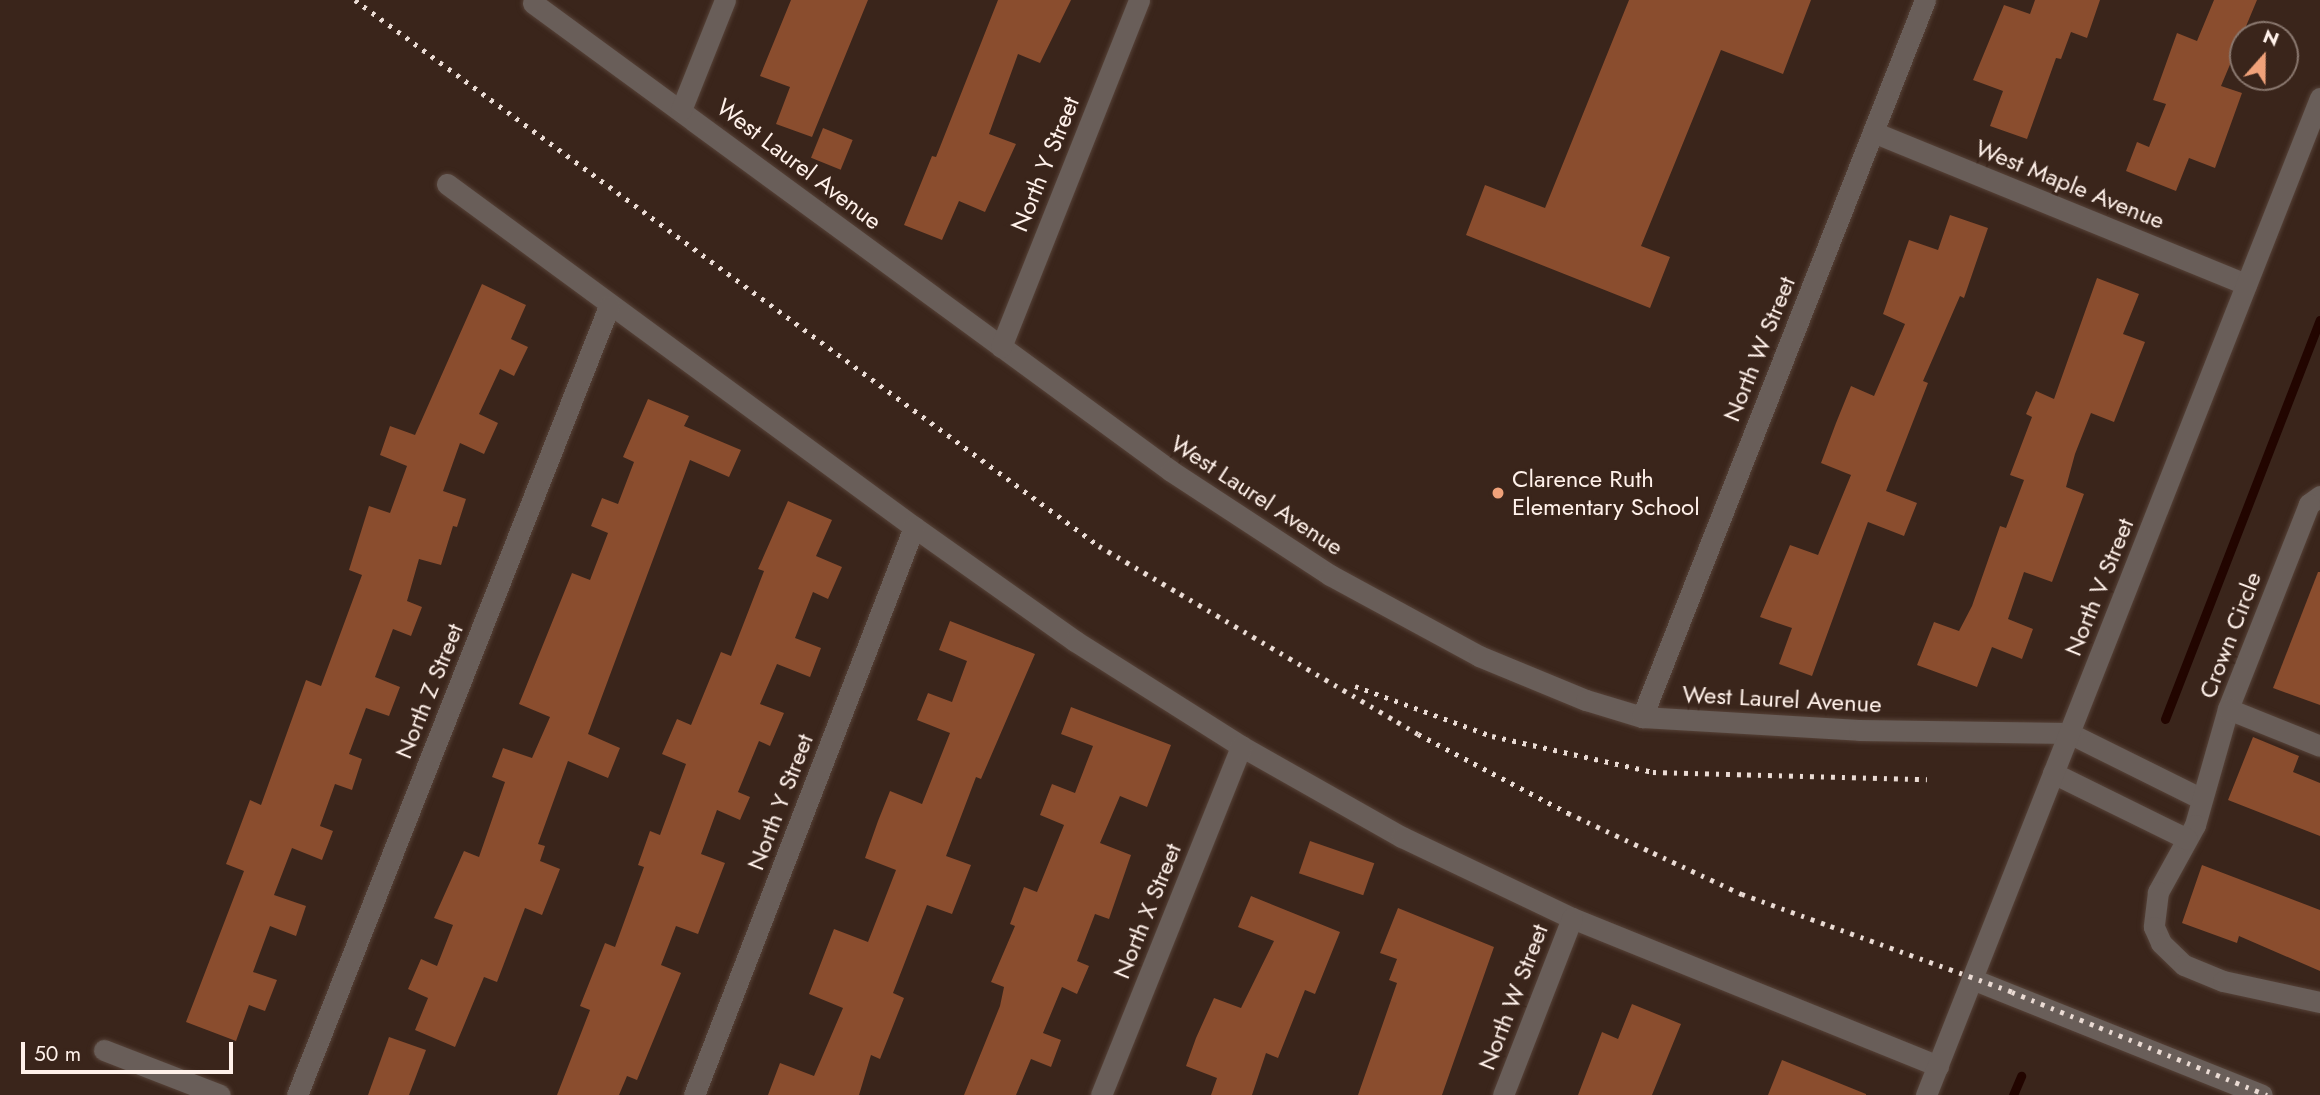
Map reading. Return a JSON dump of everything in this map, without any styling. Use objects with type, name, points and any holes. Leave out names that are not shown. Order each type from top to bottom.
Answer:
[{"type":"street","points":[[681,110],[725,0]]},
{"type":"street","name":"North Y Street","points":[[1001,347],[1139,0]]},
{"type":"street","name":"North W Street","points":[[1642,717],[1925,0]]},
{"type":"street","name":"West Laurel Avenue","points":[[533,3],[1171,471],[1330,575],[1479,656],[1586,700],[1642,717],[1858,730],[2069,733]]},
{"type":"street","name":"North V Street","points":[[1926,1095],[2320,98]]},
{"type":"street","name":"West Maple Avenue","points":[[1873,132],[2246,285]]},
{"type":"street","points":[[447,184],[609,306],[1075,641],[1241,746],[1402,837],[1572,918],[1938,1066]]},
{"type":"street","name":"North Z Street","points":[[297,1095],[609,306]]},
{"type":"street","name":"Crown Circle","points":[[2320,496],[2309,504],[2228,709],[2202,799],[2186,839],[2158,892],[2154,927],[2161,943],[2184,965],[2223,981],[2320,1002]]},
{"type":"street","name":"North Y Street","points":[[694,1095],[914,527]]},
{"type":"street","points":[[2228,709],[2320,746]]},
{"type":"street","points":[[2069,733],[2202,799]]},
{"type":"street","name":"North X Street","points":[[1101,1095],[1241,746]]},
{"type":"street","points":[[2053,773],[2186,839]]},
{"type":"street","name":"North W Street","points":[[1503,1095],[1572,918]]},
{"type":"street","points":[[1972,979],[2262,1095]]},
{"type":"street","points":[[104,1050],[220,1095]]},
{"type":"building","points":[[791,0],[868,0],[812,137],[776,124],[790,87],[760,76]]},
{"type":"building","points":[[998,0],[1071,0],[1040,63],[1018,54],[989,134],[1016,144],[985,212],[959,201],[942,240],[904,225],[932,156],[936,157]]},
{"type":"building","points":[[1629,0],[1811,0],[1783,74],[1721,50],[1641,246],[1670,257],[1650,308],[1466,235],[1485,185],[1545,208]]},
{"type":"building","points":[[2035,0],[2100,0],[2087,38],[2071,32],[2061,59],[2056,58],[2027,139],[1990,126],[2003,91],[1973,80],[2004,5],[2030,14]]},
{"type":"building","points":[[2214,0],[2257,0],[2248,21],[2229,21],[2229,67],[2221,86],[2229,91],[2242,93],[2215,168],[2189,158],[2176,191],[2126,171],[2137,142],[2149,147],[2166,104],[2153,100],[2177,33],[2197,41]]},
{"type":"building","points":[[823,128],[853,140],[841,170],[811,158]]},
{"type":"building","points":[[1950,215],[1988,228],[1964,298],[1960,296],[1923,381],[1928,383],[1886,491],[1917,503],[1904,536],[1868,522],[1812,676],[1779,664],[1792,628],[1760,617],[1790,545],[1818,555],[1851,475],[1821,463],[1851,386],[1874,396],[1905,324],[1883,314],[1909,240],[1938,250]]},
{"type":"building","points":[[2097,278],[2139,294],[2123,334],[2145,342],[2114,422],[2091,413],[2075,454],[2066,487],[2084,494],[2052,582],[2024,572],[2008,619],[2033,629],[2022,659],[1992,647],[1977,687],[1917,665],[1934,622],[1959,631],[1972,606],[2000,526],[2006,528],[2024,480],[2010,475],[2032,417],[2026,414],[2036,391],[2054,399]]},
{"type":"building","points":[[482,284],[526,305],[511,339],[528,347],[514,376],[500,369],[479,414],[498,423],[484,454],[460,443],[443,491],[466,499],[457,527],[453,526],[441,565],[419,559],[407,601],[422,607],[411,636],[393,629],[375,677],[400,687],[389,716],[366,708],[349,754],[362,759],[352,790],[335,784],[320,826],[333,831],[322,860],[292,848],[274,895],[306,906],[296,936],[270,926],[253,972],[277,980],[265,1011],[249,1005],[236,1041],[186,1022],[244,871],[226,864],[250,800],[261,805],[306,680],[321,686],[362,575],[349,570],[369,506],[390,513],[407,466],[380,455],[390,426],[415,435]]},
{"type":"building","points":[[648,399],[689,416],[684,426],[741,450],[729,477],[690,460],[588,734],[620,748],[608,778],[568,761],[538,844],[545,846],[540,861],[560,869],[542,915],[525,908],[497,982],[484,977],[455,1047],[415,1030],[428,998],[408,989],[421,959],[437,966],[453,925],[434,918],[464,851],[479,857],[505,782],[492,777],[503,748],[532,758],[550,717],[519,704],[572,573],[590,580],[608,533],[591,526],[602,498],[618,504],[634,462],[623,457]]},
{"type":"building","points":[[788,501],[832,520],[816,556],[842,567],[828,599],[813,592],[795,638],[821,648],[810,677],[777,664],[760,704],[784,713],[770,746],[759,741],[738,792],[750,797],[740,820],[717,810],[701,854],[725,863],[698,934],[676,926],[661,965],[681,973],[637,1080],[627,1076],[619,1095],[557,1095],[590,1010],[580,1006],[605,943],[615,947],[644,867],[638,865],[650,831],[660,835],[686,764],[662,754],[677,719],[691,725],[721,652],[731,656],[764,571],[758,569]]},
{"type":"building","points":[[2320,572],[2320,705],[2273,688]]},
{"type":"building","points":[[950,621],[1035,654],[981,779],[976,777],[946,856],[971,865],[952,914],[927,905],[893,993],[904,998],[880,1059],[871,1055],[859,1095],[768,1095],[780,1063],[814,1076],[843,1008],[809,994],[834,929],[868,942],[896,870],[865,858],[878,821],[890,791],[922,804],[950,733],[917,720],[928,693],[952,702],[967,661],[939,650]]},
{"type":"building","points":[[1071,707],[1171,745],[1147,807],[1120,796],[1100,843],[1131,855],[1109,919],[1095,914],[1077,961],[1089,966],[1077,994],[1062,987],[1043,1033],[1061,1040],[1051,1067],[1031,1059],[1016,1095],[964,1095],[1000,1006],[1004,987],[991,982],[1015,926],[1010,924],[1024,887],[1037,892],[1064,825],[1040,815],[1052,784],[1075,793],[1093,746],[1061,734]]},
{"type":"building","points":[[2253,737],[2299,756],[2293,772],[2320,783],[2320,836],[2228,800]]},
{"type":"building","points":[[1310,841],[1374,863],[1363,895],[1299,873]]},
{"type":"building","points":[[2202,865],[2320,910],[2320,971],[2239,936],[2237,943],[2182,923]]},
{"type":"building","points":[[1251,896],[1340,932],[1315,994],[1305,990],[1278,1058],[1266,1053],[1252,1095],[1211,1095],[1217,1078],[1186,1066],[1196,1038],[1214,998],[1241,1008],[1274,941],[1238,927]]},
{"type":"building","points":[[1398,908],[1494,947],[1442,1095],[1358,1095],[1397,983],[1389,980],[1397,959],[1380,953]]},
{"type":"building","points":[[1632,1004],[1681,1024],[1652,1095],[1578,1095],[1602,1032],[1618,1039]]},
{"type":"building","points":[[389,1037],[426,1050],[409,1095],[368,1095]]},
{"type":"building","points":[[1782,1060],[1866,1094],[1866,1095],[1768,1095]]},
{"type":"waterway","points":[[2165,719],[2320,320]]},
{"type":"waterway","points":[[2013,1095],[2021,1076]]},
{"type":"railway","points":[[355,0],[1099,546],[1418,734],[1568,813],[1742,894],[2012,992],[2267,1095]]},
{"type":"railway","points":[[1355,686],[1492,736],[1653,772],[1927,779]]},
{"type":"place","name":"Clarence Ruth Elementary School","points":[[1498,493]]}]
